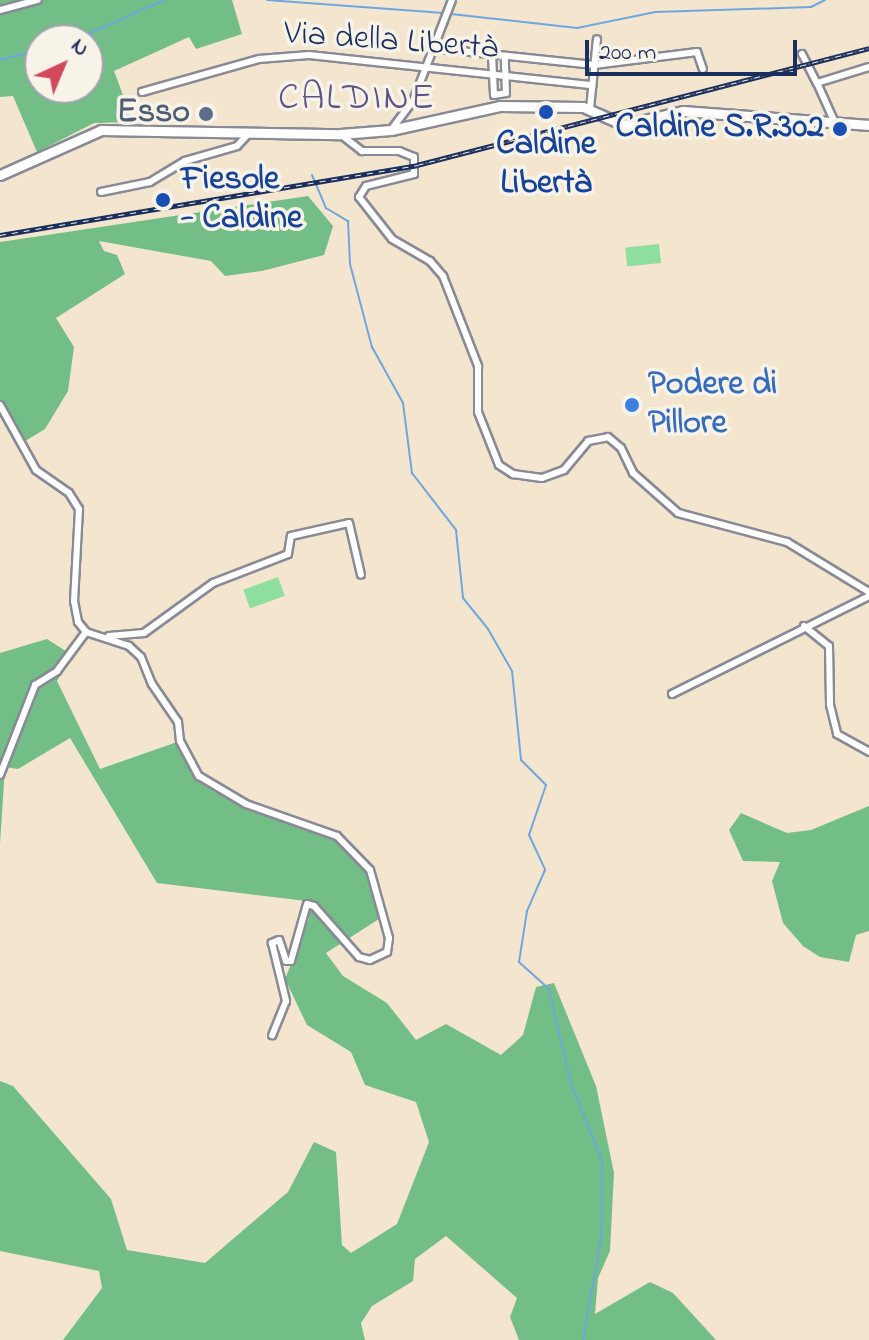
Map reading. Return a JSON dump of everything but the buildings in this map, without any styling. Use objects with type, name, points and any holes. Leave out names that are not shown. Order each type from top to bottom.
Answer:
[{"type":"main road","points":[[0,175],[101,130],[340,134],[391,130],[500,106],[590,109],[624,125],[683,111],[836,125],[869,125]]},
{"type":"street","points":[[0,10],[38,0]]},
{"type":"street","points":[[391,130],[413,101],[451,2]]},
{"type":"street","points":[[590,109],[597,39]]},
{"type":"street","points":[[432,48],[594,65],[697,52],[703,69]]},
{"type":"street","points":[[802,54],[836,125]]},
{"type":"street","points":[[492,55],[490,75],[494,95],[506,93],[502,76],[505,57]]},
{"type":"street","name":"Via della Libertà","points":[[142,92],[259,59],[297,56],[592,85]]},
{"type":"street","points":[[817,83],[869,67]]},
{"type":"street","points":[[101,192],[141,186],[185,161],[237,146],[249,133]]},
{"type":"street","points":[[340,134],[362,151],[399,151],[414,157],[414,174],[366,186],[359,197],[392,239],[430,261],[443,276],[478,366],[478,412],[499,465],[513,474],[542,478],[564,470],[588,441],[608,437],[621,448],[633,473],[678,513],[787,542],[869,594]]},
{"type":"street","points":[[0,405],[36,470],[76,501],[74,601],[86,632]]},
{"type":"street","points":[[86,632],[105,636],[144,633],[213,583],[288,554],[291,536],[349,523],[361,575]]},
{"type":"street","points":[[672,694],[869,594]]},
{"type":"street","points":[[804,626],[829,646],[830,705],[837,734],[869,752]]},
{"type":"street","points":[[0,775],[35,685],[57,671],[86,632]]},
{"type":"street","points":[[105,636],[141,657],[178,722],[180,741],[199,776],[246,804],[337,836],[370,870],[389,938],[387,952],[370,960],[359,957],[314,906],[307,904],[291,961],[286,961],[279,940],[272,943],[286,1001],[272,1035]]},
{"type":"green space","points":[[0,0],[232,0],[242,34],[196,49],[189,37],[114,71],[133,122],[94,123],[37,152],[13,96],[0,97]]},
{"type":"green space","points":[[308,196],[333,226],[324,255],[262,271],[225,276],[211,261],[99,241],[104,251],[117,255],[125,274],[56,318],[74,347],[68,391],[45,429],[22,443],[0,405],[0,242]]},
{"type":"green space","points":[[659,244],[661,263],[627,266],[625,248]]},
{"type":"green space","points":[[278,577],[285,596],[250,608],[243,590]]},
{"type":"green space","points":[[47,639],[72,655],[57,681],[100,769],[180,741],[199,776],[246,804],[337,836],[370,870],[382,917],[326,953],[343,976],[387,1003],[416,1040],[446,1024],[501,1055],[523,1035],[536,987],[554,983],[596,1086],[614,1173],[610,1251],[598,1278],[595,1314],[650,1282],[673,1293],[716,1340],[519,1340],[510,1317],[517,1298],[446,1236],[415,1259],[413,1281],[372,1306],[361,1323],[365,1340],[63,1340],[102,1288],[99,1271],[0,1251],[0,1081],[13,1086],[111,1199],[127,1250],[205,1263],[288,1192],[314,1142],[336,1152],[342,1245],[351,1253],[397,1224],[429,1142],[416,1102],[365,1085],[351,1052],[307,1025],[285,979],[309,919],[306,901],[157,883],[70,738],[18,769],[5,767],[0,844],[0,653]]},
{"type":"green space","points":[[869,806],[869,931],[856,935],[849,962],[820,957],[803,946],[783,923],[772,881],[780,862],[743,861],[729,830],[741,813],[787,833],[811,830]]},
{"type":"waterway","points":[[104,27],[164,0]]},
{"type":"waterway","points":[[267,0],[444,13]]},
{"type":"waterway","points":[[451,14],[577,28],[655,12],[811,7],[825,0]]},
{"type":"waterway","points":[[0,60],[24,54]]},
{"type":"waterway","points":[[312,175],[326,208],[348,221],[350,264],[372,347],[403,403],[412,473],[456,530],[463,598],[488,629],[512,671],[521,760],[546,785],[529,835],[545,870],[527,911],[519,962],[549,989],[570,1081],[602,1161],[601,1239],[583,1340]]},
{"type":"railway","points":[[0,235],[417,165],[869,48]]},
{"type":"place","name":"Caldine Libertà","points":[[546,112]]},
{"type":"place","name":"Esso","points":[[206,114]]},
{"type":"place","name":"Caldine S.R.302","points":[[840,129]]},
{"type":"place","name":"Fiesole - Caldine","points":[[163,200]]},
{"type":"place","name":"Podere di Pillore","points":[[632,405]]},
{"type":"district","name":"CALDINE","points":[[357,100]]}]
